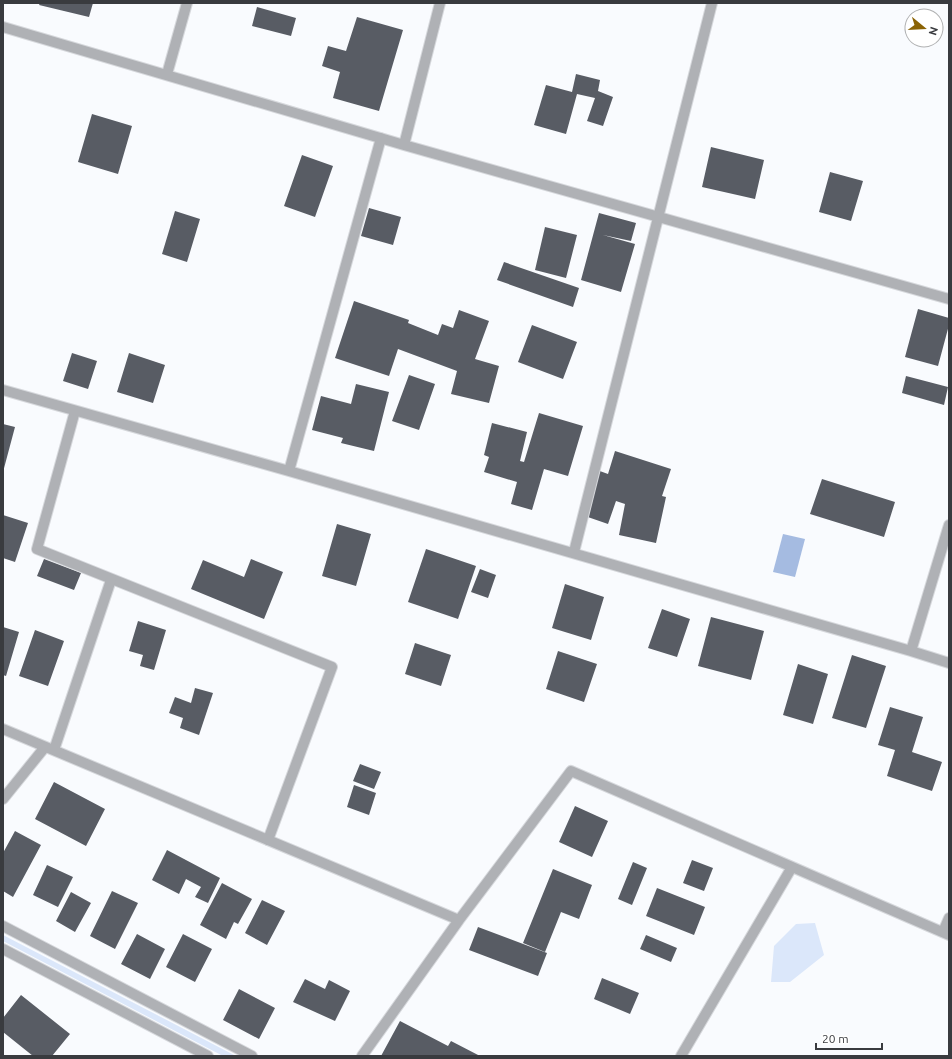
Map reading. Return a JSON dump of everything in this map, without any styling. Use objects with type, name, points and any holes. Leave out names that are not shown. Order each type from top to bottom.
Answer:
[{"type":"street","points":[[166,74],[187,3]]},
{"type":"street","points":[[404,145],[440,3]]},
{"type":"street","points":[[574,552],[712,3]]},
{"type":"street","points":[[3,26],[404,145],[949,299]]},
{"type":"street","points":[[289,471],[381,138]]},
{"type":"street","points":[[3,390],[574,552],[949,663]]},
{"type":"street","points":[[75,411],[37,549],[332,668],[268,840]]},
{"type":"street","points":[[911,651],[949,525]]},
{"type":"street","points":[[3,799],[49,749],[111,580]]},
{"type":"street","points":[[3,729],[459,920]]},
{"type":"street","points":[[362,1056],[459,920],[571,771],[946,933],[949,918]]},
{"type":"street","points":[[681,1056],[792,867]]},
{"type":"street","points":[[3,926],[252,1056]]},
{"type":"street","points":[[3,949],[208,1056]]},
{"type":"shaded area","points":[[815,923],[824,955],[790,982],[771,982],[774,946],[796,924]]},
{"type":"shaded area","points":[[3,935],[236,1056],[223,1056],[3,941]]},
{"type":"water","points":[[783,534],[805,539],[795,577],[773,572]]},
{"type":"building","points":[[40,3],[93,3],[89,17],[39,5]]},
{"type":"building","points":[[257,7],[296,18],[291,36],[252,26]]},
{"type":"building","points":[[357,17],[403,30],[379,111],[333,98],[340,72],[322,66],[328,46],[346,51]]},
{"type":"building","points":[[576,74],[600,80],[598,91],[613,97],[603,126],[587,121],[595,98],[577,94],[566,134],[534,125],[546,85],[572,92]]},
{"type":"building","points":[[92,114],[132,126],[118,174],[78,162]]},
{"type":"building","points":[[711,147],[764,160],[755,199],[702,187]]},
{"type":"building","points":[[302,155],[333,166],[315,217],[284,206]]},
{"type":"building","points":[[830,172],[863,181],[851,221],[819,212]]},
{"type":"building","points":[[369,208],[401,217],[393,245],[361,236]]},
{"type":"building","points":[[175,211],[200,219],[187,262],[162,254]]},
{"type":"building","points":[[599,213],[636,223],[631,241],[603,235],[635,244],[621,292],[581,280]]},
{"type":"building","points":[[545,227],[577,235],[566,278],[535,270]]},
{"type":"building","points":[[504,262],[579,288],[573,307],[497,280]]},
{"type":"building","points":[[354,301],[409,320],[408,323],[438,335],[442,324],[453,328],[459,310],[489,321],[475,359],[499,366],[489,403],[451,394],[457,371],[398,349],[389,376],[335,358]]},
{"type":"building","points":[[918,309],[949,318],[949,325],[938,366],[905,357]]},
{"type":"building","points":[[532,325],[577,342],[563,379],[518,362]]},
{"type":"building","points":[[72,353],[97,361],[88,389],[63,381]]},
{"type":"building","points":[[129,353],[165,365],[153,403],[117,392]]},
{"type":"building","points":[[409,375],[435,384],[419,430],[392,421]]},
{"type":"building","points":[[906,376],[948,387],[944,405],[902,393]]},
{"type":"building","points":[[356,384],[389,392],[374,451],[341,443],[343,438],[312,430],[321,396],[351,404]]},
{"type":"building","points":[[539,413],[583,426],[568,476],[544,469],[532,510],[511,504],[517,482],[484,472],[489,457],[484,455],[492,423],[527,432],[520,461],[524,462]]},
{"type":"building","points":[[3,424],[15,427],[3,472]]},
{"type":"building","points":[[615,451],[671,469],[662,496],[666,497],[656,543],[619,535],[625,504],[616,501],[608,524],[582,515],[597,470],[608,474]]},
{"type":"building","points":[[822,479],[895,502],[884,537],[810,514]]},
{"type":"building","points":[[3,515],[28,523],[15,562],[3,558]]},
{"type":"building","points":[[337,524],[371,534],[356,586],[322,576]]},
{"type":"building","points":[[426,549],[476,566],[458,619],[408,602]]},
{"type":"building","points":[[44,559],[81,573],[74,590],[37,576]]},
{"type":"building","points":[[251,559],[283,572],[264,619],[191,589],[203,560],[244,577]]},
{"type":"building","points":[[480,569],[496,575],[488,598],[471,592]]},
{"type":"building","points":[[565,584],[604,597],[591,640],[552,628]]},
{"type":"building","points":[[662,609],[690,619],[677,657],[648,648]]},
{"type":"building","points":[[711,617],[764,631],[751,680],[698,666]]},
{"type":"building","points":[[138,621],[166,630],[154,670],[140,666],[143,655],[129,651]]},
{"type":"building","points":[[3,627],[19,632],[6,676],[3,675]]},
{"type":"building","points":[[35,630],[64,641],[48,686],[19,676]]},
{"type":"building","points":[[415,643],[451,655],[441,686],[405,674]]},
{"type":"building","points":[[558,651],[597,664],[584,702],[546,689]]},
{"type":"building","points":[[852,655],[886,666],[866,728],[832,718]]},
{"type":"building","points":[[798,664],[828,674],[813,724],[783,715]]},
{"type":"building","points":[[195,688],[213,693],[199,735],[180,728],[183,718],[169,713],[175,697],[191,703]]},
{"type":"building","points":[[890,707],[923,717],[912,752],[942,762],[932,791],[887,776],[895,750],[878,745]]},
{"type":"building","points":[[360,764],[381,772],[374,789],[353,781]]},
{"type":"building","points":[[54,782],[105,809],[86,846],[35,819]]},
{"type":"building","points":[[354,785],[376,793],[369,815],[347,807]]},
{"type":"building","points":[[575,806],[608,821],[592,857],[559,842]]},
{"type":"building","points":[[15,831],[41,845],[13,897],[3,891],[3,853]]},
{"type":"building","points":[[167,850],[220,878],[208,903],[195,897],[201,887],[186,879],[179,894],[152,880]]},
{"type":"building","points":[[692,860],[713,868],[704,891],[683,883]]},
{"type":"building","points":[[633,862],[647,868],[632,905],[618,899]]},
{"type":"building","points":[[47,865],[73,877],[58,907],[33,895]]},
{"type":"building","points":[[553,869],[592,885],[579,919],[561,912],[545,952],[523,943]]},
{"type":"building","points":[[222,883],[252,899],[238,924],[234,922],[226,939],[200,925]]},
{"type":"building","points":[[657,888],[705,907],[694,935],[646,916]]},
{"type":"building","points":[[112,891],[138,903],[115,949],[90,936]]},
{"type":"building","points":[[71,892],[91,903],[75,932],[56,921]]},
{"type":"building","points":[[262,900],[285,911],[267,945],[245,933]]},
{"type":"building","points":[[478,927],[547,953],[538,976],[469,950]]},
{"type":"building","points":[[137,934],[165,949],[150,979],[121,964]]},
{"type":"building","points":[[183,934],[212,949],[195,982],[166,967]]},
{"type":"building","points":[[646,935],[677,948],[671,962],[640,949]]},
{"type":"building","points":[[602,978],[639,993],[630,1014],[594,999]]},
{"type":"building","points":[[305,979],[325,989],[329,980],[350,991],[335,1021],[293,1002]]},
{"type":"building","points":[[239,989],[275,1008],[259,1039],[223,1020]]},
{"type":"building","points":[[21,995],[70,1034],[52,1056],[33,1056],[3,1032],[3,1018]]},
{"type":"building","points":[[400,1021],[448,1046],[451,1041],[480,1056],[381,1056]]}]
